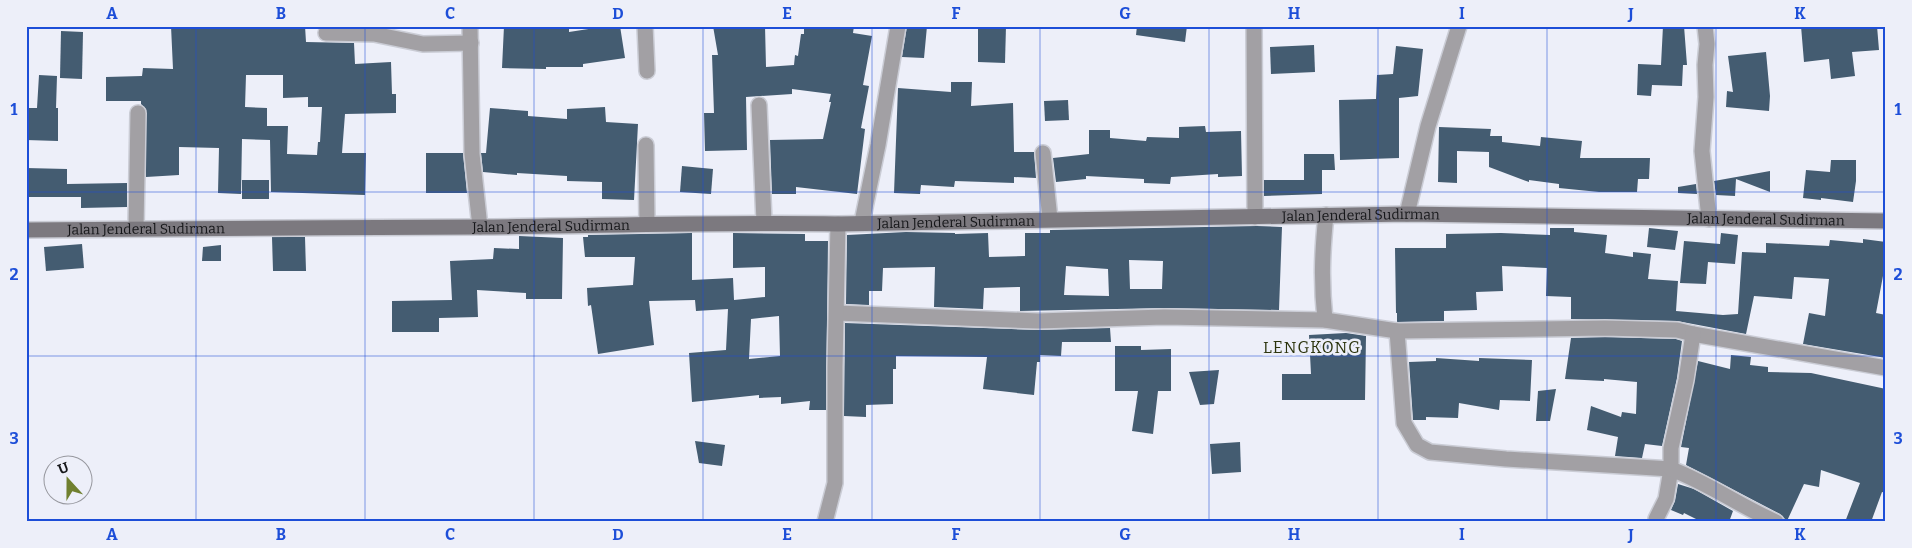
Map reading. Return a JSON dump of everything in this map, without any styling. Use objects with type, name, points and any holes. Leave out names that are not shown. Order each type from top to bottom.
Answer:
[{"type":"main road","name":"Jalan Jenderal Sudirman","points":[[26,230],[480,227],[764,222],[838,224],[862,222],[1407,214],[1886,221]]},
{"type":"street","points":[[470,26],[472,154],[480,227]]},
{"type":"street","points":[[645,26],[648,71]]},
{"type":"street","points":[[862,222],[878,145],[898,26]]},
{"type":"street","points":[[1254,26],[1255,217]]},
{"type":"street","points":[[1407,214],[1428,126],[1459,26]]},
{"type":"street","points":[[1705,30],[1707,44],[1705,65],[1706,96],[1702,151],[1708,219]]},
{"type":"street","points":[[326,33],[374,34],[423,44],[471,44]]},
{"type":"street","points":[[759,105],[764,222]]},
{"type":"street","points":[[136,228],[138,113]]},
{"type":"street","points":[[646,145],[648,224]]},
{"type":"street","points":[[1043,153],[1050,219]]},
{"type":"street","points":[[1325,320],[1321,282],[1326,215]]},
{"type":"street","points":[[825,522],[835,483],[838,224]]},
{"type":"street","points":[[837,313],[1038,321],[1164,316],[1325,320],[1397,331],[1605,328],[1677,330],[1886,368]]},
{"type":"street","points":[[1397,331],[1404,423],[1417,445],[1430,452],[1506,459],[1671,469],[1696,478],[1756,513],[1776,522]]},
{"type":"street","points":[[1657,522],[1656,519],[1666,499],[1671,469],[1671,448],[1686,380],[1693,334]]},
{"type":"building","points":[[171,26],[305,26],[306,42],[354,43],[355,64],[391,62],[392,94],[396,94],[396,113],[345,114],[342,153],[366,153],[365,195],[271,192],[270,140],[242,139],[241,194],[218,193],[219,148],[179,147],[179,175],[146,177],[146,109],[141,104],[141,101],[106,101],[106,77],[142,76],[143,68],[173,69]],"holes":[[[246,75],[283,75],[283,98],[308,97],[308,107],[322,107],[320,142],[318,142],[317,155],[287,154],[288,126],[267,126],[267,108],[245,107]]]},
{"type":"building","points":[[504,26],[569,26],[569,32],[620,26],[625,58],[583,64],[583,67],[546,67],[546,69],[502,68]]},
{"type":"building","points":[[713,26],[765,26],[766,67],[794,65],[795,55],[798,56],[801,34],[804,34],[804,26],[854,26],[853,33],[872,36],[863,85],[869,86],[861,128],[865,129],[857,194],[796,187],[796,194],[772,194],[770,140],[823,139],[831,94],[792,89],[792,94],[746,97],[747,150],[705,151],[704,113],[714,113],[712,55],[718,55]]},
{"type":"building","points":[[907,26],[927,26],[924,58],[902,57]]},
{"type":"building","points":[[978,26],[1006,26],[1005,63],[978,62]]},
{"type":"building","points":[[1137,26],[1187,26],[1185,42],[1136,35]]},
{"type":"building","points":[[1663,26],[1684,26],[1687,65],[1683,65],[1682,86],[1652,85],[1651,96],[1637,95],[1638,64],[1661,65]]},
{"type":"building","points":[[1801,26],[1877,26],[1879,50],[1852,52],[1855,76],[1831,79],[1829,59],[1804,62]]},
{"type":"building","points":[[61,31],[83,32],[82,79],[60,78]]},
{"type":"building","points":[[1314,45],[1315,72],[1271,74],[1270,47]]},
{"type":"building","points":[[1396,46],[1423,49],[1418,96],[1399,98],[1399,158],[1340,160],[1339,100],[1376,99],[1377,75],[1393,74]]},
{"type":"building","points":[[1766,52],[1770,96],[1769,111],[1726,107],[1727,91],[1733,92],[1728,56]]},
{"type":"building","points":[[39,75],[57,76],[58,141],[26,140],[26,108],[37,108]]},
{"type":"building","points":[[951,82],[972,82],[971,106],[1013,103],[1014,152],[1034,152],[1036,178],[1014,177],[1014,183],[955,181],[954,187],[921,185],[920,194],[894,193],[898,88],[951,92]]},
{"type":"building","points":[[1068,100],[1069,120],[1045,121],[1044,101]]},
{"type":"building","points":[[605,107],[606,122],[638,124],[634,200],[602,199],[602,182],[567,181],[567,176],[483,172],[481,153],[486,153],[490,108],[528,111],[528,116],[567,119],[567,109]]},
{"type":"building","points":[[1205,126],[1206,132],[1241,131],[1242,176],[1218,177],[1218,174],[1171,177],[1170,184],[1144,183],[1144,179],[1086,176],[1086,179],[1056,182],[1053,158],[1089,154],[1089,130],[1110,130],[1110,138],[1146,141],[1147,137],[1179,138],[1179,127]]},
{"type":"building","points":[[1439,127],[1491,129],[1490,136],[1502,136],[1502,142],[1540,146],[1541,137],[1582,141],[1580,158],[1650,158],[1649,179],[1638,179],[1637,192],[1599,192],[1559,188],[1559,184],[1529,180],[1529,182],[1489,167],[1489,152],[1457,151],[1457,183],[1438,182]]},
{"type":"building","points":[[426,153],[463,153],[467,193],[426,193]]},
{"type":"building","points":[[1304,154],[1334,154],[1335,170],[1322,170],[1322,194],[1264,196],[1264,180],[1304,180]]},
{"type":"building","points":[[1831,160],[1856,160],[1853,202],[1803,198],[1806,170],[1830,172]]},
{"type":"building","points":[[682,166],[713,169],[711,194],[680,192]]},
{"type":"building","points":[[26,168],[67,169],[67,184],[127,183],[127,207],[81,208],[81,197],[26,197]]},
{"type":"building","points":[[1770,171],[1770,192],[1736,179],[1735,196],[1716,195],[1714,181]]},
{"type":"building","points":[[242,180],[269,180],[269,199],[242,199]]},
{"type":"building","points":[[1696,184],[1697,194],[1678,193],[1678,187]]},
{"type":"building","points":[[1282,227],[1279,310],[1164,308],[1020,311],[1020,287],[984,288],[983,309],[934,307],[935,267],[883,268],[882,291],[869,291],[869,305],[846,304],[847,235],[906,232],[988,233],[989,257],[1025,256],[1025,233],[1050,233],[1050,230]],"holes":[[[1129,260],[1163,261],[1162,289],[1130,289]],[[1066,266],[1108,269],[1109,296],[1064,295]]]},
{"type":"building","points":[[1550,228],[1574,228],[1574,232],[1607,235],[1605,253],[1633,257],[1633,252],[1651,254],[1648,279],[1678,281],[1676,311],[1723,315],[1738,314],[1742,252],[1766,253],[1766,243],[1829,246],[1830,240],[1863,243],[1863,239],[1886,242],[1886,260],[1876,313],[1886,315],[1886,358],[1803,344],[1809,313],[1825,316],[1829,279],[1794,277],[1792,299],[1754,296],[1746,334],[1677,321],[1571,319],[1571,297],[1546,296],[1547,268],[1502,266],[1503,291],[1476,292],[1477,310],[1444,311],[1444,321],[1397,322],[1395,248],[1446,248],[1446,234],[1501,233],[1550,235]]},
{"type":"building","points":[[1649,228],[1678,231],[1675,250],[1647,247]]},
{"type":"building","points":[[692,233],[692,280],[733,278],[734,300],[765,297],[765,267],[733,268],[733,233],[805,234],[805,241],[828,241],[826,410],[809,410],[810,401],[781,404],[781,397],[759,398],[759,395],[692,402],[689,353],[726,350],[728,309],[696,311],[695,300],[649,301],[654,345],[598,354],[591,305],[588,306],[587,288],[633,285],[635,257],[585,257],[583,237],[588,237],[588,235]],"holes":[[[779,316],[780,356],[749,359],[751,319]]]},
{"type":"building","points":[[1721,233],[1738,235],[1735,264],[1708,262],[1706,284],[1680,283],[1684,241],[1720,244]]},
{"type":"building","points":[[519,236],[563,238],[562,299],[526,299],[526,293],[477,290],[478,317],[439,318],[439,332],[392,332],[392,301],[452,300],[450,261],[493,259],[494,248],[519,249]]},
{"type":"building","points":[[272,237],[305,237],[306,271],[273,271]]},
{"type":"building","points":[[82,244],[84,268],[46,271],[44,247]]},
{"type":"building","points":[[221,245],[221,261],[202,261],[203,247]]},
{"type":"building","points":[[845,323],[1038,330],[1110,328],[1111,342],[1062,342],[1061,356],[1040,355],[1040,362],[1037,362],[1034,395],[983,389],[987,357],[896,356],[896,369],[893,369],[893,404],[866,405],[866,417],[844,416]]},
{"type":"building","points":[[1346,333],[1366,336],[1365,400],[1282,400],[1282,374],[1311,374],[1309,335]]},
{"type":"building","points":[[1571,338],[1676,339],[1682,341],[1677,378],[1662,446],[1645,444],[1642,458],[1615,456],[1618,437],[1587,430],[1591,406],[1621,417],[1622,412],[1636,414],[1637,382],[1604,379],[1604,381],[1565,379]]},
{"type":"building","points":[[1115,346],[1141,346],[1141,350],[1171,349],[1171,391],[1158,391],[1153,434],[1132,431],[1138,391],[1115,391]]},
{"type":"building","points":[[1731,355],[1751,357],[1750,365],[1768,367],[1768,372],[1811,373],[1886,389],[1886,493],[1882,492],[1871,522],[1845,522],[1860,483],[1821,470],[1819,487],[1804,484],[1787,521],[1780,514],[1686,465],[1689,448],[1681,447],[1698,361],[1730,369]]},
{"type":"building","points":[[1436,358],[1479,361],[1479,358],[1532,360],[1530,401],[1500,400],[1499,410],[1459,403],[1458,418],[1426,417],[1426,420],[1413,420],[1409,362],[1436,361]]},
{"type":"building","points":[[1219,370],[1214,404],[1200,405],[1189,372]]},
{"type":"building","points":[[1556,389],[1550,421],[1536,421],[1538,391]]},
{"type":"building","points":[[695,441],[725,445],[722,466],[699,463]]},
{"type":"building","points":[[1240,442],[1241,472],[1212,474],[1210,444]]},
{"type":"building","points":[[1678,484],[1694,489],[1733,511],[1729,522],[1702,522],[1684,513],[1683,515],[1671,510],[1675,501]]},
{"type":"district","name":"LENGKONG","points":[[1312,347]]}]
